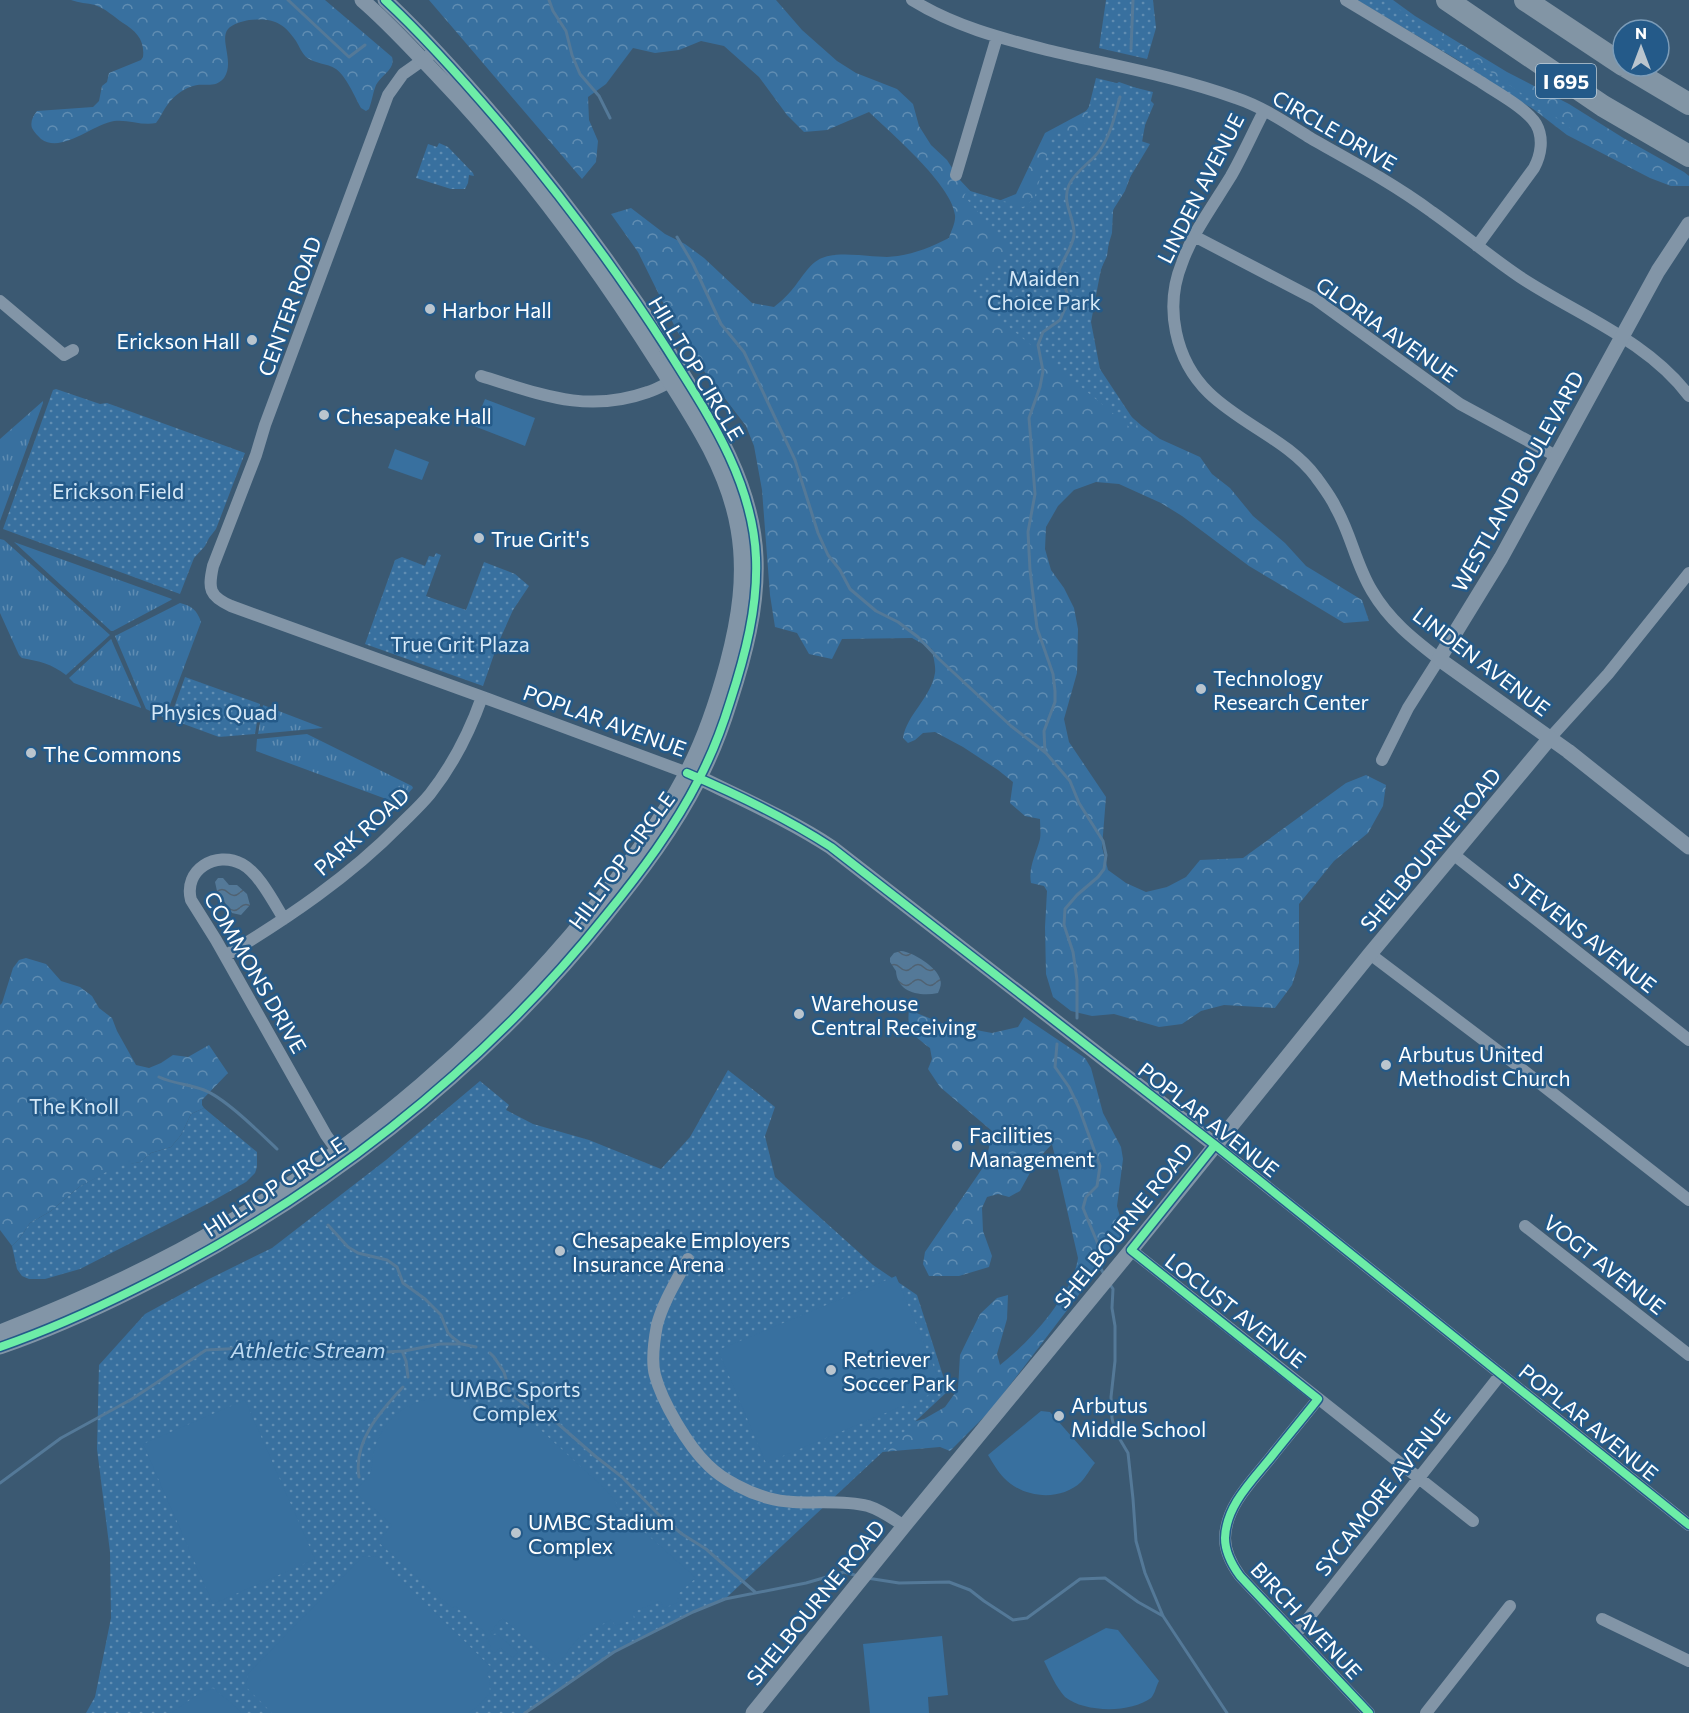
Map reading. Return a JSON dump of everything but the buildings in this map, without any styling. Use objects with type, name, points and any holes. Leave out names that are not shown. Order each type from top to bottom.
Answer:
[{"type":"highway","name":"I 695","points":[[1447,0],[1603,106],[1689,156]]},
{"type":"highway","name":"I 695","points":[[1525,0],[1611,56]]},
{"type":"highway","name":"I 695","points":[[1646,78],[1689,104]]},
{"type":"street","name":"HILLTOP CIRCLE","points":[[362,0],[429,55]]},
{"type":"street","name":"HILLTOP CIRCLE","points":[[0,1347],[87,1312],[206,1252],[271,1213],[341,1156],[444,1064],[532,980],[614,883],[693,775],[723,678],[736,630],[741,595],[742,560],[738,529],[732,501],[722,476],[677,379],[543,196],[384,0]]},
{"type":"street","name":"CIRCLE DRIVE","points":[[912,0],[930,11],[997,37],[1202,87],[1239,99],[1264,111],[1395,186],[1520,277],[1621,337],[1670,373],[1689,396]]},
{"type":"street","points":[[1346,0],[1496,92],[1527,114],[1536,124],[1540,135],[1540,158],[1477,246]]},
{"type":"street","points":[[956,175],[997,37]]},
{"type":"street","name":"CENTER ROAD","points":[[212,592],[210,585],[213,566],[388,95],[403,75],[429,55]]},
{"type":"street","name":"LINDEN AVENUE","points":[[1264,111],[1232,174],[1194,236],[1176,282],[1174,322],[1179,348],[1191,372],[1209,393],[1227,408],[1276,439],[1312,471],[1337,509],[1372,591],[1384,610],[1401,629],[1550,738],[1689,847]]},
{"type":"street","name":"WESTLAND BOULEVARD","points":[[1382,760],[1408,708],[1501,558],[1658,271],[1689,224]]},
{"type":"street","name":"GLORIA AVENUE","points":[[1194,236],[1315,298],[1460,404],[1556,456]]},
{"type":"street","points":[[0,301],[64,355],[73,350]]},
{"type":"street","points":[[481,376],[551,397],[588,402],[627,398],[648,392],[677,379]]},
{"type":"street","name":"SHELBOURNE ROAD","points":[[753,1713],[1370,954],[1550,738],[1608,674],[1689,573]]},
{"type":"street","name":"POPLAR AVENUE","points":[[212,592],[215,598],[231,606],[693,775],[771,813],[831,847],[1215,1145],[1689,1525]]},
{"type":"street","name":"PARK ROAD","points":[[225,956],[284,920],[328,889],[388,838],[429,794],[448,767],[472,722],[482,697]]},
{"type":"street","name":"STEVENS AVENUE","points":[[1453,854],[1689,1040]]},
{"type":"street","name":"COMMONS DRIVE","points":[[284,920],[266,889],[252,871],[242,864],[230,860],[218,860],[200,867],[194,873],[189,892],[191,900],[326,1135],[341,1156]]},
{"type":"street","points":[[1370,954],[1689,1200]]},
{"type":"street","name":"HILLTOP CIRCLE","points":[[0,1332],[132,1275],[190,1245],[341,1156]]},
{"type":"street","name":"VOGT AVENUE","points":[[1525,1226],[1689,1354]]},
{"type":"street","name":"LOCUST AVENUE","points":[[1131,1250],[1473,1521]]},
{"type":"street","points":[[688,1259],[657,1324],[653,1359],[655,1375],[676,1421],[708,1466],[727,1480],[768,1498],[796,1503],[848,1503],[869,1507],[904,1526]]},
{"type":"street","name":"SYCAMORE AVENUE","points":[[1295,1635],[1501,1374]]},
{"type":"street","name":"BIRCH AVENUE","points":[[1318,1399],[1241,1494],[1227,1522],[1226,1550],[1240,1576],[1369,1713]]},
{"type":"street","points":[[1426,1713],[1510,1606]]},
{"type":"street","points":[[1602,1619],[1689,1661]]},
{"type":"green space","points":[[71,0],[325,0],[392,57],[393,61],[378,81],[369,109],[366,111],[361,108],[340,72],[306,57],[282,25],[265,20],[244,21],[230,27],[226,34],[228,65],[224,78],[216,84],[194,85],[187,88],[170,101],[156,123],[114,121],[68,141],[49,143],[41,139],[32,128],[32,119],[37,111],[93,107],[99,101],[102,86],[107,82],[109,73],[141,60],[143,57],[143,46],[132,29],[95,5]]},
{"type":"green space","points":[[429,0],[776,0],[802,30],[837,61],[856,73],[897,89],[913,104],[919,126],[931,145],[947,160],[959,179],[975,196],[996,202],[1016,194],[1045,133],[1086,111],[1099,93],[1119,82],[1139,89],[1154,104],[1145,125],[1141,148],[1125,191],[1113,210],[1112,233],[1091,303],[1091,349],[1102,374],[1126,412],[1160,439],[1200,457],[1212,474],[1230,488],[1253,516],[1285,543],[1306,566],[1362,600],[1369,621],[1344,623],[1249,566],[1161,503],[1119,484],[1096,482],[1074,490],[1058,506],[1046,527],[1045,549],[1051,570],[1064,588],[1074,608],[1078,629],[1077,673],[1064,719],[1069,742],[1106,797],[1102,847],[1108,870],[1126,883],[1146,892],[1167,887],[1186,877],[1200,860],[1243,858],[1346,783],[1366,775],[1386,785],[1383,806],[1368,833],[1334,861],[1299,904],[1299,963],[1292,985],[1275,1008],[1224,1005],[1201,1011],[1182,1024],[1159,1027],[1114,1014],[1092,1016],[1071,1011],[1053,997],[1046,974],[1047,891],[1044,886],[1031,883],[1030,877],[1031,866],[1040,839],[1040,819],[1025,816],[1010,803],[1013,782],[963,747],[935,732],[923,733],[908,743],[903,738],[909,721],[933,682],[935,664],[932,649],[912,638],[842,639],[832,659],[809,654],[797,633],[775,627],[770,595],[762,490],[754,446],[746,426],[677,331],[638,252],[611,214],[631,208],[665,234],[685,244],[704,258],[752,303],[774,307],[789,293],[809,268],[822,258],[845,255],[887,257],[904,255],[949,238],[955,215],[943,189],[932,175],[869,112],[827,130],[804,132],[787,115],[759,77],[724,46],[701,41],[679,50],[655,53],[633,48],[606,84],[588,97],[589,120],[598,141],[596,162],[582,179]]},
{"type":"green space","points":[[1106,0],[1153,0],[1156,28],[1147,59],[1099,48]]},
{"type":"green space","points":[[1357,0],[1386,0],[1576,131],[1528,106],[1456,59]]},
{"type":"green space","points":[[1375,0],[1393,0],[1507,72],[1569,104],[1684,172],[1689,176],[1689,186],[1671,186],[1650,178],[1567,135],[1467,58]]},
{"type":"green space","name":"Maiden Choice Park","points":[[1096,78],[1153,92],[1141,141],[1150,144],[1114,204],[1107,256],[1101,269],[1091,322],[1100,369],[1137,425],[1133,430],[967,292],[1011,249],[964,196],[967,190],[1023,207],[1034,199],[1053,134],[1058,130],[1073,134],[1084,127]]},
{"type":"green space","points":[[439,143],[448,147],[473,173],[474,176],[469,175],[465,189],[451,189],[416,178],[428,144],[437,147]]},
{"type":"green space","name":"Erickson Field","points":[[56,389],[100,404],[107,403],[245,453],[216,529],[194,558],[180,594],[3,529],[53,390]]},
{"type":"green space","points":[[485,399],[535,418],[525,446],[474,426]]},
{"type":"green space","points":[[43,401],[43,403],[0,521],[0,439]]},
{"type":"green space","points":[[395,449],[429,462],[422,480],[388,468]]},
{"type":"green space","points":[[0,539],[4,540],[110,635],[66,675],[50,666],[22,658],[19,655],[0,613]]},
{"type":"green space","points":[[14,542],[172,599],[111,631]]},
{"type":"green space","name":"True Grit Plaza","points":[[436,553],[441,555],[426,596],[466,610],[484,562],[515,574],[529,586],[513,610],[483,686],[365,644],[395,560],[402,557],[425,566],[429,556],[434,557]]},
{"type":"green space","points":[[180,603],[194,609],[201,622],[165,718],[146,709],[115,636]]},
{"type":"green space","points":[[111,639],[141,708],[74,683],[69,678]]},
{"type":"green space","name":"Physics Quad","points":[[185,677],[260,704],[255,734],[219,737],[170,719]]},
{"type":"green space","points":[[263,705],[323,728],[258,734]]},
{"type":"green space","points":[[307,734],[413,788],[397,803],[256,751],[257,739]]},
{"type":"green space","name":"The Knoll","points":[[26,958],[46,964],[61,981],[80,987],[92,996],[99,1008],[112,1018],[136,1065],[149,1068],[173,1055],[188,1057],[209,1045],[228,1073],[202,1100],[204,1108],[191,1114],[181,1135],[171,1147],[151,1153],[140,1162],[117,1167],[79,1187],[51,1211],[30,1223],[12,1246],[0,1230],[0,1005],[13,968],[19,960]]},
{"type":"green space","points":[[909,1010],[944,1024],[992,1033],[1018,1027],[1024,1017],[1085,1058],[1091,1068],[1103,1113],[1121,1147],[1123,1159],[1117,1206],[1125,1234],[991,1410],[950,1451],[940,1447],[882,1452],[830,1443],[924,1419],[945,1407],[958,1389],[960,1355],[980,1314],[997,1298],[1008,1295],[1007,1319],[997,1354],[1000,1365],[1024,1344],[1059,1302],[1068,1287],[1078,1258],[1052,1144],[1037,1160],[1020,1191],[1009,1197],[998,1194],[987,1197],[982,1208],[983,1231],[992,1256],[989,1267],[959,1276],[929,1276],[923,1264],[925,1252],[986,1163],[992,1131],[940,1087],[928,1069],[932,1059],[930,1048],[910,1029]]},
{"type":"green space","name":"UMBC Sports Complex","points":[[728,1070],[775,1107],[765,1136],[775,1177],[873,1265],[917,1295],[948,1391],[725,1599],[668,1624],[614,1652],[524,1713],[86,1713],[95,1697],[111,1618],[110,1552],[97,1449],[99,1365],[145,1314],[272,1248],[386,1160],[480,1081],[509,1105],[506,1110],[533,1124],[589,1140],[661,1169],[690,1137]]},
{"type":"green space","points":[[204,1108],[257,1152],[255,1173],[246,1182],[80,1269],[45,1279],[29,1279],[22,1276],[17,1269],[12,1246],[30,1223],[51,1211],[79,1187],[117,1166],[140,1162],[151,1153],[171,1147],[181,1135],[191,1114]]},
{"type":"green space","name":"Retriever Soccer Park","points":[[896,1276],[943,1389],[766,1463],[718,1350]]},
{"type":"green space","name":"UMBC Stadium Complex","points":[[433,1398],[465,1403],[493,1419],[510,1402],[603,1487],[617,1503],[615,1506],[696,1578],[677,1595],[679,1602],[664,1608],[660,1601],[633,1612],[634,1619],[615,1626],[612,1619],[579,1637],[557,1665],[502,1618],[490,1633],[497,1634],[518,1652],[513,1658],[500,1648],[494,1653],[489,1649],[491,1646],[486,1642],[488,1635],[455,1606],[452,1608],[378,1542],[392,1525],[354,1491],[370,1474],[374,1451],[388,1422],[412,1404]]},
{"type":"green space","points":[[245,1400],[315,1559],[213,1604],[143,1444]]},
{"type":"green space","points":[[1041,1411],[1050,1412],[1095,1463],[1081,1482],[1063,1493],[1042,1495],[1021,1490],[1004,1478],[988,1455]]},
{"type":"green space","points":[[363,1556],[378,1557],[492,1668],[487,1674],[490,1693],[476,1708],[468,1713],[272,1713],[246,1687],[248,1674]]},
{"type":"green space","points":[[1106,1628],[1118,1630],[1159,1681],[1151,1698],[1142,1703],[1120,1708],[1084,1706],[1065,1697],[1053,1680],[1044,1661]]},
{"type":"green space","points":[[942,1636],[948,1695],[928,1697],[929,1713],[870,1713],[863,1644]]},
{"type":"green space","points":[[213,1688],[241,1713],[171,1713],[197,1695]]},
{"type":"water","points":[[218,878],[223,878],[229,885],[237,885],[247,894],[250,905],[241,915],[232,913],[217,891],[215,882]]},
{"type":"water","points":[[901,951],[918,957],[938,974],[941,981],[938,993],[917,993],[900,984],[890,958],[894,953]]},
{"type":"waterway","points":[[288,0],[349,57],[365,45]]},
{"type":"waterway","points":[[549,0],[566,31],[580,74],[599,96],[610,118]]},
{"type":"waterway","points":[[1131,49],[1133,0]]},
{"type":"waterway","points":[[1045,752],[1044,731],[1055,702],[1055,691],[1053,674],[1037,628],[1030,570],[1028,532],[1035,494],[1029,418],[1043,371],[1038,345],[1043,332],[1060,320],[1068,296],[1059,270],[1074,235],[1073,222],[1067,204],[1067,192],[1076,175],[1104,144],[1120,97]]},
{"type":"waterway","points":[[677,237],[693,264],[721,324],[744,352],[795,460],[818,533],[828,555],[840,570],[850,589],[876,611],[898,622],[918,637],[1011,726],[1046,753],[1070,781],[1079,803],[1103,841],[1106,855],[1104,869],[1065,909],[1064,925],[1073,952],[1077,980],[1077,1018]]},
{"type":"waterway","points":[[1057,1044],[1055,1067],[1069,1087],[1079,1108],[1100,1166],[1097,1186],[1086,1197],[1083,1208],[1100,1249],[1101,1269],[1104,1274]]},
{"type":"waterway","points":[[159,1077],[198,1088],[222,1100],[277,1149]]},
{"type":"waterway","points":[[328,1225],[348,1247],[358,1253],[387,1260],[397,1267],[403,1283],[425,1299],[441,1315],[448,1333],[461,1344]]},
{"type":"waterway","points":[[1109,1283],[1113,1289],[1112,1308],[1115,1326],[1112,1418],[1115,1431],[1128,1453],[1136,1541],[1145,1573],[1163,1616],[1227,1713]]},
{"type":"waterway","name":"Athletic Stream","points":[[0,1483],[61,1438],[132,1399],[206,1350],[267,1347],[314,1348],[333,1352],[367,1353],[404,1351],[440,1344],[462,1344],[476,1347]]},
{"type":"waterway","points":[[402,1351],[408,1377]]},
{"type":"waterway","points":[[490,1353],[504,1372],[510,1393],[535,1413],[556,1422],[622,1477],[661,1517],[706,1549],[755,1592]]},
{"type":"waterway","points":[[359,1477],[358,1464],[364,1439],[377,1417],[403,1387]]},
{"type":"waterway","points":[[525,1713],[614,1652],[693,1612],[725,1599],[806,1583],[844,1572],[858,1576]]},
{"type":"waterway","points":[[867,1578],[899,1583],[949,1582],[970,1590],[1013,1620],[1027,1618],[1080,1579],[1105,1578],[1138,1602],[1163,1616]]},
{"type":"cycle path","points":[[0,1347],[68,1320],[135,1289],[202,1254],[267,1215],[330,1173],[391,1128],[505,1028],[557,973],[619,899],[679,815],[716,741],[741,667],[755,595],[756,558],[753,529],[737,474],[712,423],[648,319],[565,204],[471,90],[429,43],[385,0]]},
{"type":"cycle path","points":[[687,773],[797,826],[831,847],[1215,1145],[1689,1525]]},
{"type":"cycle path","points":[[1215,1145],[1131,1250],[1318,1399],[1235,1504],[1227,1526],[1225,1543],[1234,1568],[1240,1576],[1369,1713]]},
{"type":"place","name":"Harbor Hall","points":[[430,309]]},
{"type":"place","name":"Erickson Hall","points":[[252,340]]},
{"type":"place","name":"Chesapeake Hall","points":[[324,415]]},
{"type":"place","name":"True Grit's","points":[[479,538]]},
{"type":"place","name":"Technology Research Center","points":[[1201,689]]},
{"type":"place","name":"The Commons","points":[[31,753]]},
{"type":"place","name":"Warehouse Central Receiving","points":[[799,1014]]},
{"type":"place","name":"Arbutus United Methodist Church","points":[[1386,1065]]},
{"type":"place","name":"Facilities Management","points":[[957,1146]]},
{"type":"place","name":"Chesapeake Employers Insurance Arena","points":[[560,1251]]},
{"type":"place","name":"Retriever Soccer Park","points":[[831,1370]]},
{"type":"place","name":"Arbutus Middle School","points":[[1059,1416]]},
{"type":"place","name":"UMBC Stadium Complex","points":[[516,1533]]}]
